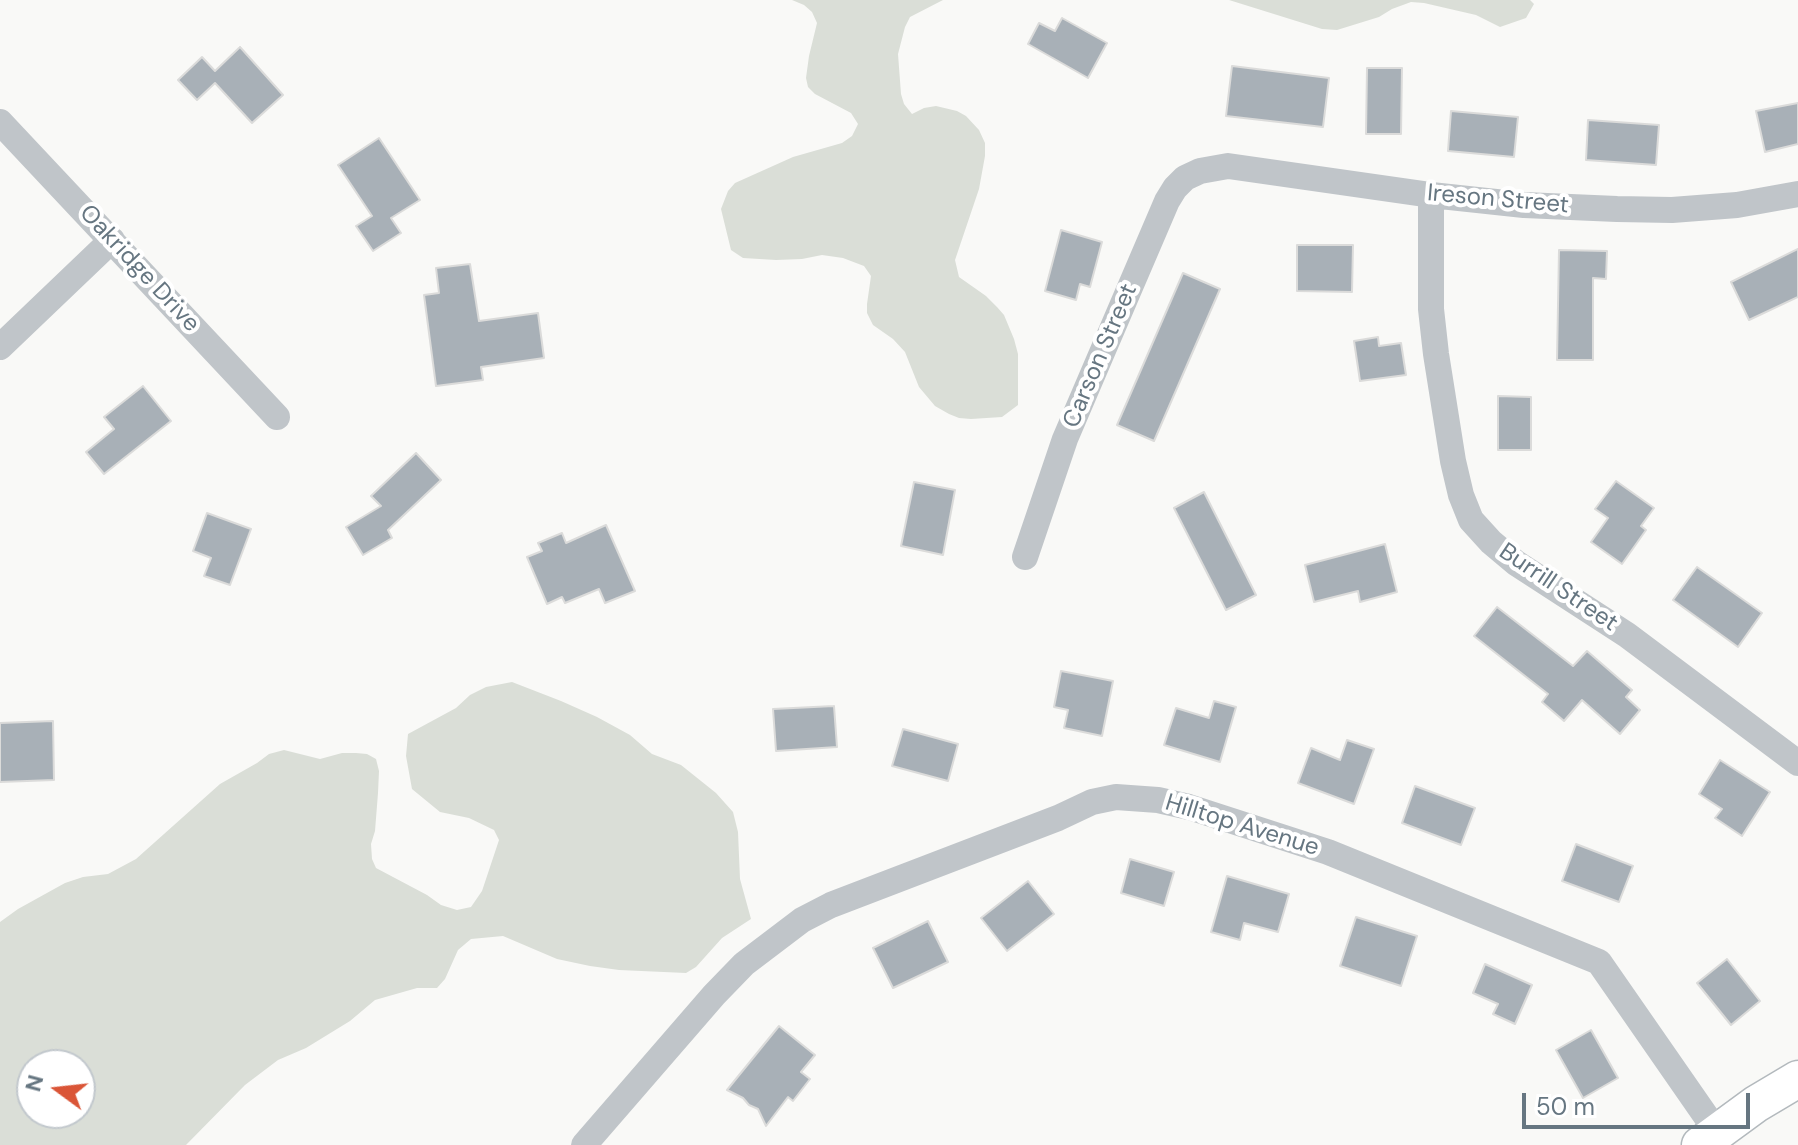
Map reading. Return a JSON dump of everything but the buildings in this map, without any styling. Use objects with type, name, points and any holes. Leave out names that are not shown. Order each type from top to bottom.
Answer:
[{"type":"main road","points":[[1709,1139],[1756,1104],[1798,1079]]},
{"type":"street","name":"Oakridge Drive","points":[[0,122],[277,417]]},
{"type":"street","name":"Ireson Street","points":[[1200,171],[1213,167],[1238,167],[1524,205],[1672,210],[1737,205],[1798,194]]},
{"type":"street","name":"Carson Street","points":[[1025,557],[1065,439],[1167,201],[1185,178],[1200,171]]},
{"type":"street","name":"Burrill Street","points":[[1431,195],[1431,309],[1436,354],[1453,461],[1471,520],[1516,563],[1627,635],[1798,763]]},
{"type":"street","points":[[0,347],[112,240]]},
{"type":"street","name":"Hilltop Avenue","points":[[584,1145],[744,964],[802,920],[831,905],[1058,818],[1092,802],[1116,797],[1158,800],[1189,807],[1328,852],[1599,962],[1709,1139]]},
{"type":"shaded area","points":[[792,0],[943,0],[910,17],[905,27],[898,54],[901,94],[912,114],[936,106],[966,116],[979,130],[985,143],[979,189],[955,260],[959,277],[997,307],[1004,315],[1014,339],[1018,354],[1018,405],[1002,417],[959,418],[935,406],[919,387],[905,352],[873,325],[867,313],[871,276],[864,266],[843,258],[822,255],[776,260],[743,258],[731,250],[721,209],[735,183],[793,157],[842,143],[852,136],[858,124],[851,113],[808,87],[809,56],[817,23],[812,12]]},
{"type":"shaded area","points":[[1229,0],[1530,0],[1534,4],[1526,18],[1500,27],[1476,15],[1411,2],[1379,17],[1337,30],[1322,29]]},
{"type":"shaded area","points":[[512,682],[597,717],[630,735],[652,754],[681,765],[716,793],[733,812],[738,832],[740,879],[751,919],[722,938],[696,967],[686,973],[590,966],[557,959],[503,936],[471,939],[458,950],[445,979],[437,988],[417,988],[375,1000],[350,1021],[306,1048],[278,1060],[245,1085],[186,1145],[0,1145],[0,922],[65,883],[108,874],[136,859],[220,784],[269,754],[284,750],[320,759],[356,753],[376,759],[378,793],[371,844],[376,868],[441,905],[457,910],[471,907],[482,891],[499,840],[494,830],[469,818],[440,812],[412,789],[406,756],[408,734],[456,708],[470,695],[486,687]]}]
